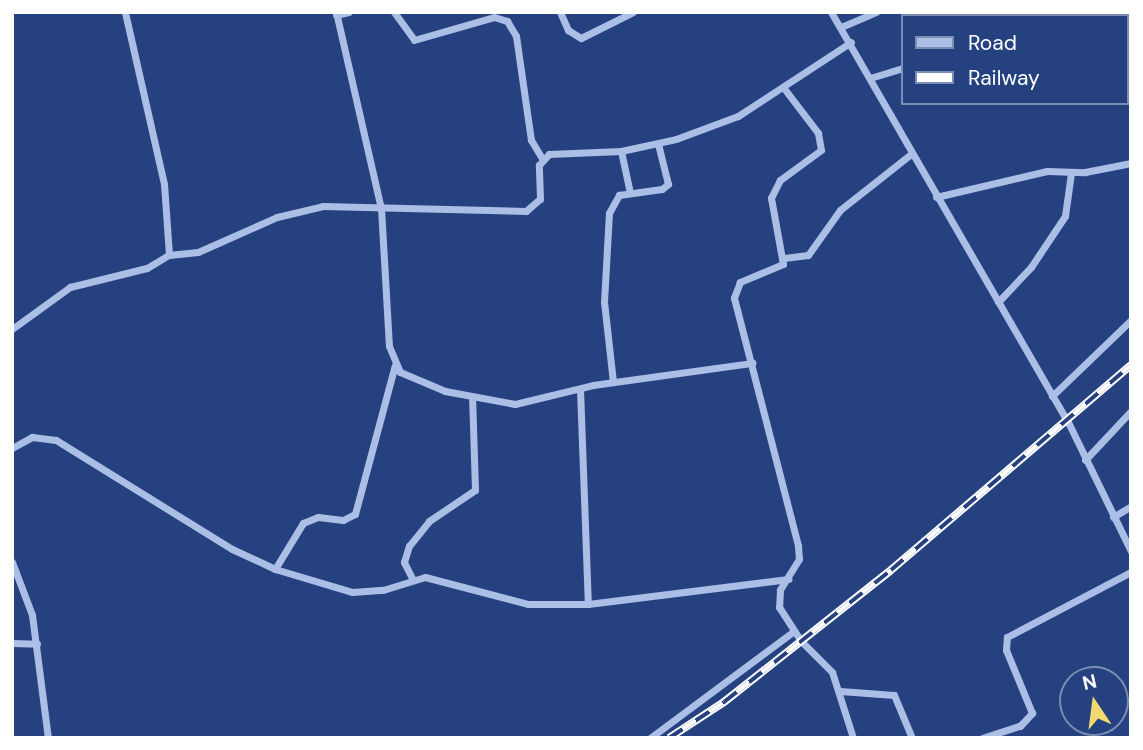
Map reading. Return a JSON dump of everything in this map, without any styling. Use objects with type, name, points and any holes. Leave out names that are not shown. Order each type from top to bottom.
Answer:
[{"type":"street","points":[[125,12],[164,184],[169,255]]},
{"type":"street","points":[[349,12],[336,14],[381,208],[388,346],[395,365],[410,378],[472,397],[531,404],[613,382],[752,363]]},
{"type":"street","points":[[12,329],[71,287],[147,268],[169,255],[198,252],[276,217],[323,206],[526,211],[540,199],[542,158],[531,140],[516,36],[507,21],[494,17],[414,40],[394,12]]},
{"type":"street","points":[[560,12],[568,30],[581,38],[633,12]]},
{"type":"street","points":[[831,12],[851,42],[911,154],[1052,396],[1131,551]]},
{"type":"street","points":[[841,27],[876,12]]},
{"type":"street","points":[[542,158],[549,154],[621,151],[658,144],[738,116],[851,42]]},
{"type":"street","points":[[870,78],[902,68]]},
{"type":"street","points":[[783,87],[822,141],[817,156],[780,180],[771,198],[785,258]]},
{"type":"street","points":[[613,382],[604,302],[609,213],[619,195],[662,189],[668,184],[658,144]]},
{"type":"street","points":[[621,151],[630,193]]},
{"type":"street","points":[[853,738],[844,719],[840,691],[832,672],[794,631],[779,607],[780,590],[799,559],[798,545],[735,289],[740,282],[776,269],[785,258],[808,255],[841,210],[911,154]]},
{"type":"street","points":[[936,197],[1046,171],[1071,173],[1131,163]]},
{"type":"street","points":[[998,302],[1039,257],[1065,216],[1071,173]]},
{"type":"street","points":[[1052,396],[1131,320]]},
{"type":"street","points":[[275,569],[303,523],[318,517],[343,520],[355,514],[395,365]]},
{"type":"street","points":[[580,389],[588,604]]},
{"type":"street","points":[[413,580],[404,562],[409,546],[429,521],[475,490],[472,397]]},
{"type":"street","points":[[1085,460],[1131,411]]},
{"type":"street","points":[[12,448],[32,437],[55,439],[232,549],[275,569],[352,592],[383,590],[413,580],[437,578],[528,604],[588,604],[788,579]]},
{"type":"street","points":[[1113,516],[1131,506]]},
{"type":"street","points":[[12,562],[37,644],[48,738]]},
{"type":"street","points":[[982,738],[1020,726],[1032,713],[1006,650],[1007,637],[1131,572]]},
{"type":"street","points":[[650,738],[794,631]]},
{"type":"street","points":[[12,643],[37,644]]},
{"type":"street","points":[[840,691],[894,695],[912,738]]},
{"type":"railway","points":[[669,738],[724,702],[891,570],[1131,365]]}]
